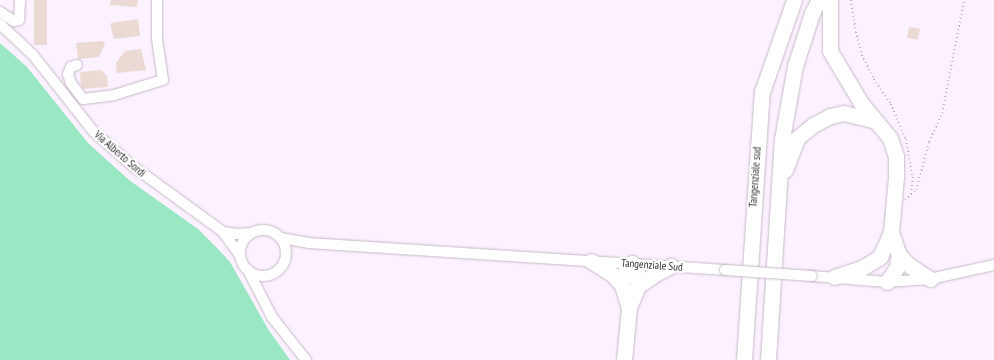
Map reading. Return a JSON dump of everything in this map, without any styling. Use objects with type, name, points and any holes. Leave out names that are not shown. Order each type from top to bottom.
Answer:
[{"type":"highway","name":"Tangenziale sud","points":[[744,360],[746,312],[762,92],[794,0]]},
{"type":"highway","points":[[768,360],[778,230],[782,139],[795,66],[812,12],[819,0]]},
{"type":"highway","points":[[830,0],[830,51],[845,78],[873,120],[890,138],[896,156],[891,232],[880,257],[887,282]]},
{"type":"highway","points":[[779,187],[797,138],[813,124],[830,116],[844,113],[873,120]]},
{"type":"highway","points":[[891,232],[899,255],[910,266],[930,279]]},
{"type":"highway","points":[[887,282],[896,267],[899,255]]},
{"type":"highway","points":[[834,277],[862,268],[880,257]]},
{"type":"highway","points":[[591,261],[613,275],[622,285],[629,308]]},
{"type":"highway","points":[[622,285],[625,272],[632,263],[637,272],[638,286],[629,308],[625,359]]},
{"type":"highway","points":[[638,286],[655,274],[672,266]]},
{"type":"highway","points":[[739,360],[746,312]]},
{"type":"street","points":[[0,12],[14,21],[19,20],[20,0]]},
{"type":"street","points":[[77,66],[71,67],[68,74],[71,83],[83,99],[114,95],[163,80],[157,39],[157,0]]},
{"type":"street","name":"Via Alberto Sordi","points":[[0,24],[33,55],[94,132],[134,167],[223,232],[240,255]]},
{"type":"street","points":[[223,232],[236,234],[251,233],[264,229],[270,230],[281,238],[287,252],[284,264],[268,276],[257,275],[244,266],[240,255],[244,240],[251,233]]},
{"type":"street","name":"Tangenziale Sud","points":[[281,238],[309,244],[632,263],[887,282],[930,279],[994,265]]},
{"type":"street","name":"Tangenziale Sud","points":[[287,252],[309,244]]},
{"type":"street","points":[[248,270],[272,317],[306,360]]},
{"type":"street","points":[[263,301],[262,290],[268,276]]},
{"type":"path","points":[[851,0],[856,32],[862,55],[874,79],[891,104],[906,139],[913,177],[911,195]]},
{"type":"path","points":[[893,206],[904,202],[916,190],[928,142],[942,113],[964,0]]},
{"type":"green space","points":[[0,43],[27,67],[88,143],[129,180],[198,229],[230,262],[268,329],[290,360],[0,360]]},
{"type":"building","points":[[34,0],[47,0],[47,45],[34,45]]},
{"type":"building","points":[[111,0],[138,0],[137,7],[110,5]]},
{"type":"building","points":[[138,19],[140,36],[114,39],[111,23]]},
{"type":"building","points":[[909,27],[920,29],[918,40],[907,38]]},
{"type":"building","points":[[103,41],[105,44],[99,57],[78,59],[76,43]]},
{"type":"building","points":[[141,49],[146,70],[117,73],[116,63],[125,51]]},
{"type":"building","points":[[102,70],[106,76],[107,75],[108,87],[83,89],[81,86],[80,72]]}]
